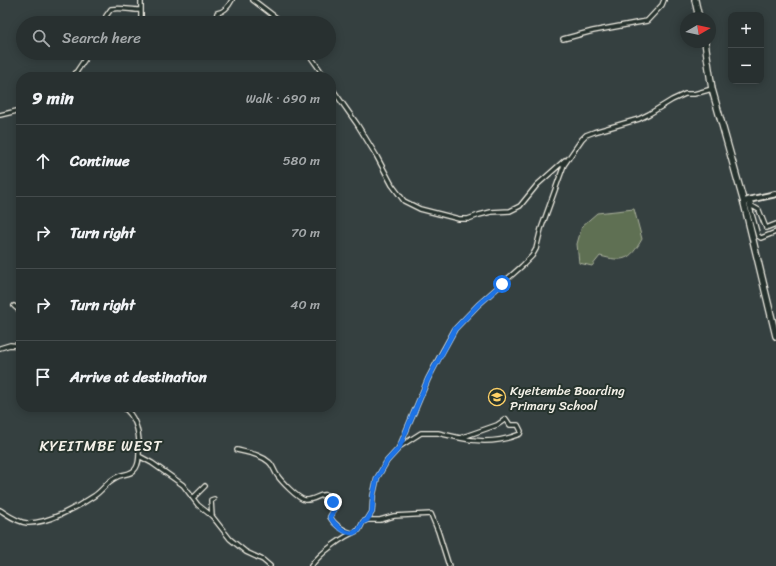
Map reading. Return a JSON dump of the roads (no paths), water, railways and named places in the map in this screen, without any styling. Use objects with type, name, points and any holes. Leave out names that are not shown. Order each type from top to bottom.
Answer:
[{"type":"main road","points":[[695,0],[698,12]]},
{"type":"main road","points":[[706,48],[712,89],[747,201],[776,336]]},
{"type":"street","points":[[141,0],[141,16]]},
{"type":"street","points":[[217,16],[217,14],[227,7],[232,0]]},
{"type":"street","points":[[253,0],[274,16]]},
{"type":"street","points":[[563,39],[593,31],[647,21],[662,5],[664,0]]},
{"type":"street","points":[[106,16],[111,8],[141,10]]},
{"type":"street","points":[[76,72],[84,60]]},
{"type":"street","points":[[313,60],[321,72]]},
{"type":"street","points":[[399,448],[428,379],[455,329],[489,295],[522,266],[536,249],[564,165],[586,135],[644,117],[685,94],[694,94],[712,89]]},
{"type":"street","points":[[336,94],[357,124],[392,185],[404,201],[444,216],[468,219],[479,214],[516,210],[541,181],[570,155]]},
{"type":"street","points":[[0,115],[16,111]]},
{"type":"street","points":[[747,201],[776,194]]},
{"type":"street","points":[[747,201],[759,210],[766,228],[776,224]]},
{"type":"street","points":[[747,201],[758,236],[761,238],[776,232]]},
{"type":"street","points":[[0,348],[10,345],[16,346]]},
{"type":"street","points":[[128,412],[137,428],[140,445],[139,463]]},
{"type":"street","points":[[311,566],[317,558],[352,533],[359,530],[363,522],[367,520],[372,512],[373,496],[377,478],[387,461],[399,448],[421,434],[438,433],[460,438],[471,440],[496,441],[520,434],[521,431],[518,425],[510,425],[506,419],[497,425],[460,438]]},
{"type":"street","points":[[237,450],[257,454],[270,463],[277,475],[291,490],[305,500],[323,494],[330,497],[336,506],[330,517],[331,520],[341,529],[352,533]]},
{"type":"street","points":[[139,456],[183,485],[198,505],[212,516],[234,543],[246,552],[263,560],[270,566]]},
{"type":"street","points":[[0,510],[19,521],[27,523],[38,522],[54,517],[70,510],[94,496],[114,478],[132,472],[139,463],[145,459]]},
{"type":"street","points":[[193,498],[205,486]]},
{"type":"street","points":[[212,516],[212,500],[214,499]]},
{"type":"street","points":[[367,520],[380,520],[394,516],[431,514],[449,566]]},
{"type":"place","name":"Kyeitembe Boarding Primary School","points":[[497,397]]},
{"type":"district","name":"KYEITMBE WEST","points":[[101,446]]}]
